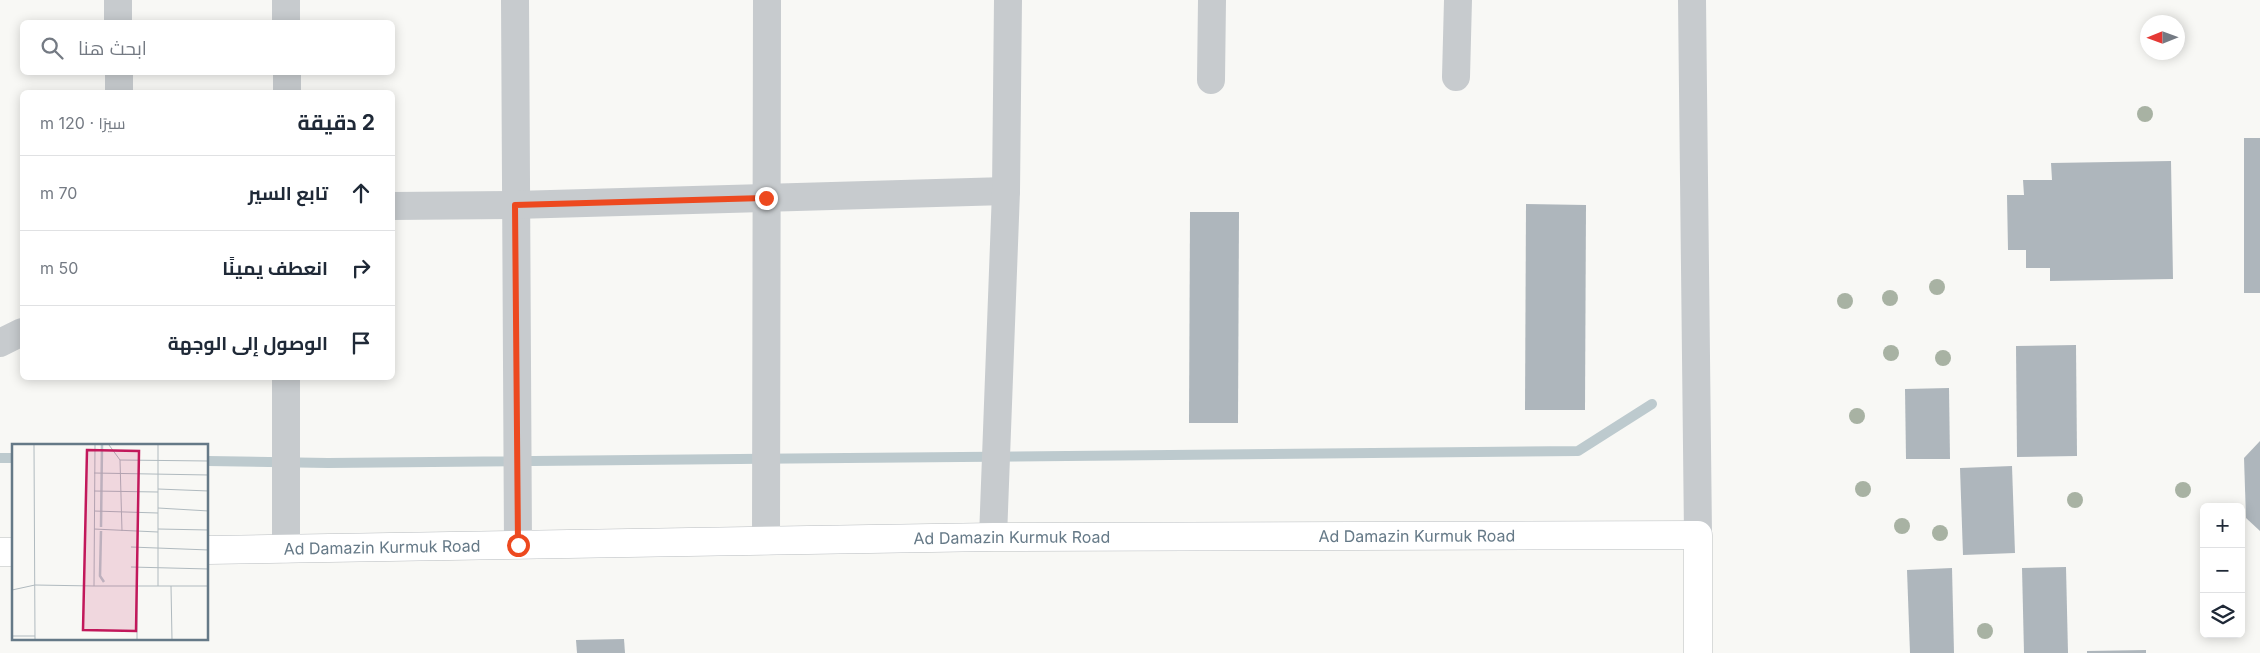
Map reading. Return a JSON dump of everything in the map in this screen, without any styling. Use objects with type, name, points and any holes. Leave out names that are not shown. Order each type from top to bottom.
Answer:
[{"type":"highway","name":"Ad Damazin Kurmuk Road","points":[[209,550],[993,538],[1698,535]]},
{"type":"highway","points":[[1698,535],[1698,653]]},
{"type":"street","points":[[118,0],[118,20]]},
{"type":"street","points":[[286,0],[286,20]]},
{"type":"street","points":[[515,0],[518,545]]},
{"type":"street","points":[[766,541],[767,0]]},
{"type":"street","points":[[993,538],[1006,191],[1008,0]]},
{"type":"street","points":[[1212,0],[1212,80]]},
{"type":"street","points":[[1456,77],[1458,0]]},
{"type":"street","points":[[1692,0],[1698,535]]},
{"type":"street","points":[[118,75],[119,90]]},
{"type":"street","points":[[287,75],[287,90]]},
{"type":"street","points":[[395,206],[515,205],[1006,191]]},
{"type":"street","points":[[0,343],[20,333]]},
{"type":"street","points":[[286,380],[286,549]]},
{"type":"building","points":[[2244,138],[2260,138],[2260,293],[2244,293]]},
{"type":"building","points":[[2171,161],[2173,279],[2050,281],[2050,268],[2026,268],[2026,250],[2008,250],[2007,195],[2024,195],[2023,180],[2052,180],[2051,163]]},
{"type":"building","points":[[1526,204],[1586,205],[1585,410],[1525,410]]},
{"type":"building","points":[[1190,212],[1239,212],[1238,423],[1189,423]]},
{"type":"building","points":[[2076,345],[2077,456],[2017,457],[2016,346]]},
{"type":"building","points":[[1949,388],[1950,459],[1906,459],[1905,389]]},
{"type":"building","points":[[2260,441],[2260,531],[2246,518],[2244,458]]},
{"type":"building","points":[[2012,466],[2015,553],[1963,555],[1960,468]]},
{"type":"building","points":[[2066,567],[2068,653],[2024,653],[2022,568]]},
{"type":"building","points":[[1952,568],[1954,653],[1910,653],[1907,570]]},
{"type":"building","points":[[624,639],[625,653],[577,653],[576,640]]},
{"type":"building","points":[[2146,650],[2146,653],[2087,653],[2087,651]]},
{"type":"waterway","points":[[209,461],[328,463],[1578,451],[1652,404]]},
{"type":"waterway","points":[[0,458],[12,458]]},
{"type":"route","points":[[518,545],[515,205],[766,198]]}]
